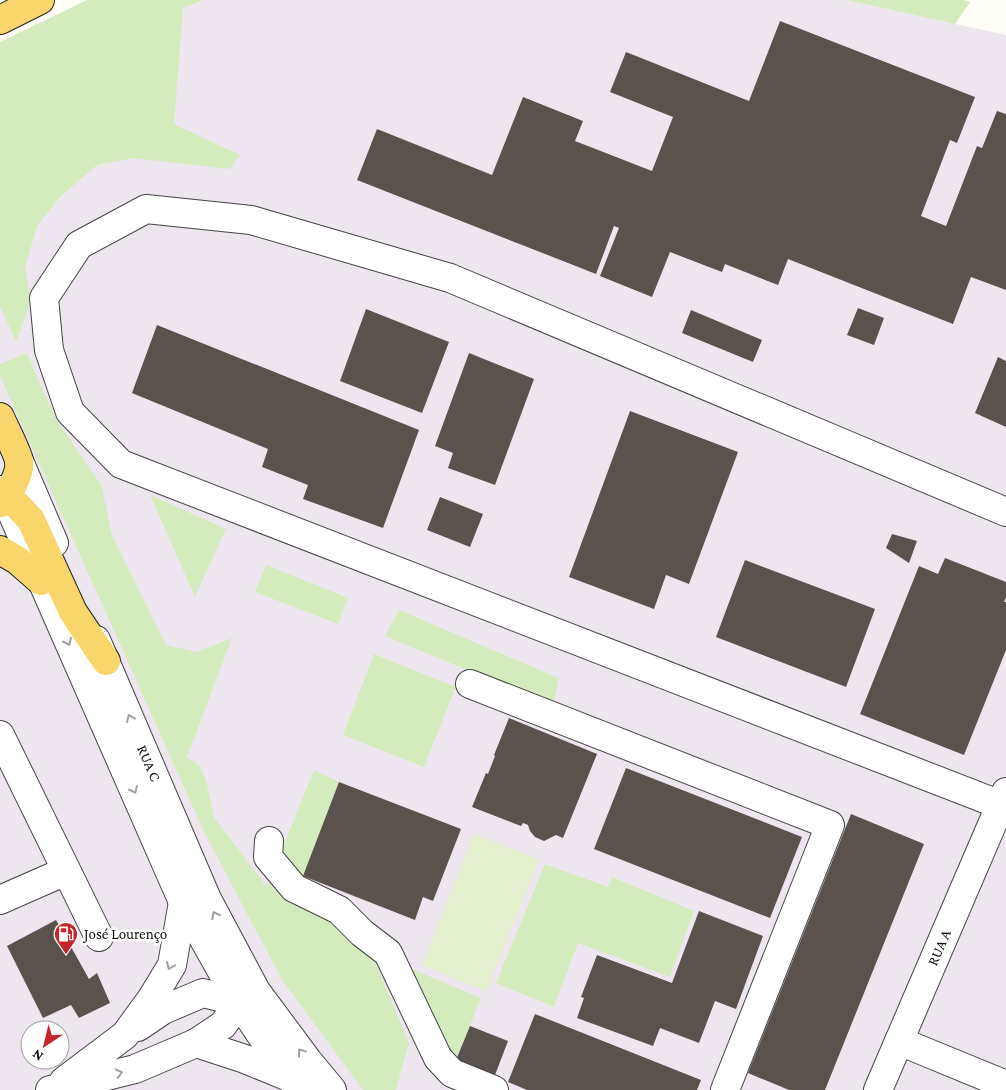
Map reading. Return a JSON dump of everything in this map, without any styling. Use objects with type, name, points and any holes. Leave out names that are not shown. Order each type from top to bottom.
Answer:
[{"type":"main road","points":[[0,20],[40,0]]},
{"type":"main road","name":"RUA C","points":[[0,417],[19,462]]},
{"type":"main road","points":[[19,462],[14,484],[1,496],[18,506],[31,520],[73,612],[106,661]]},
{"type":"main road","points":[[0,550],[17,560],[41,581]]},
{"type":"street","points":[[1004,801],[121,464],[70,412],[49,350],[44,298],[79,245],[146,209],[251,220],[450,278],[1006,512]]},
{"type":"street","name":"RUA C","points":[[19,462],[106,661],[248,997],[295,1084]]},
{"type":"street","name":"RUA C","points":[[1,496],[41,581],[183,902],[248,997],[308,1061],[332,1090]]},
{"type":"street","points":[[470,684],[830,825],[725,1090]]},
{"type":"street","points":[[0,735],[99,937]]},
{"type":"street","name":"RUA A","points":[[878,1090],[1004,801]]},
{"type":"street","points":[[269,841],[268,857],[294,888],[340,910],[362,933],[388,953],[438,1058],[452,1073],[494,1090]]},
{"type":"street","points":[[0,900],[66,871]]},
{"type":"street","points":[[125,1035],[152,998],[172,965],[183,902]]},
{"type":"street","points":[[52,1089],[125,1035],[163,1010],[203,993],[248,997]]},
{"type":"street","points":[[52,1089],[135,1069],[196,1043],[223,1025],[248,997]]},
{"type":"street","points":[[899,1041],[1006,1085]]},
{"type":"street","points":[[196,1043],[245,1059],[295,1084]]},
{"type":"shaded area","points":[[129,0],[846,0],[1006,35],[1006,1090],[0,1090],[0,60]]},
{"type":"green space","points":[[87,0],[203,0],[183,8],[174,124],[240,155],[230,169],[133,158],[97,165],[61,196],[37,226],[25,268],[31,301],[16,342],[0,306],[0,42]]},
{"type":"green space","points":[[846,0],[964,0],[970,2],[955,24]]},
{"type":"green space","points":[[27,353],[56,419],[102,486],[111,533],[166,645],[197,652],[232,638],[187,757],[199,765],[206,780],[214,817],[267,887],[314,770],[339,782],[303,876],[318,890],[373,957],[409,1043],[396,1090],[363,1090],[282,980],[204,832],[0,376],[0,364]]},
{"type":"green space","points":[[150,495],[226,529],[195,597]]},
{"type":"green space","points":[[266,565],[348,598],[338,624],[255,592]]},
{"type":"green space","points":[[399,610],[559,678],[553,706],[385,636]]},
{"type":"green space","points":[[374,654],[456,687],[424,767],[343,735]]},
{"type":"green space","points":[[474,834],[539,860],[486,991],[422,965]]},
{"type":"green space","points":[[545,864],[608,887],[612,877],[694,911],[670,977],[578,943],[554,1007],[496,983]]},
{"type":"green space","points":[[409,968],[481,998],[456,1060],[450,1056]]},
{"type":"building","points":[[780,21],[975,97],[957,143],[950,140],[921,216],[946,226],[977,146],[982,148],[997,111],[1006,114],[1006,290],[971,277],[953,324],[788,259],[778,285],[725,264],[722,272],[670,252],[652,297],[600,276],[619,228],[614,226],[596,274],[357,180],[377,129],[492,175],[523,97],[583,121],[575,141],[652,171],[673,117],[610,92],[626,52],[749,101]]},
{"type":"building","points":[[858,308],[884,318],[874,345],[847,335]]},
{"type":"building","points":[[366,309],[449,342],[422,413],[340,381]]},
{"type":"building","points":[[691,310],[762,340],[753,362],[682,333]]},
{"type":"building","points":[[157,325],[419,430],[383,528],[303,499],[308,485],[262,467],[268,449],[132,393]]},
{"type":"building","points":[[469,353],[534,379],[495,485],[448,468],[453,453],[435,446]]},
{"type":"building","points":[[998,357],[1006,361],[1006,427],[975,413]]},
{"type":"building","points":[[630,411],[738,452],[689,584],[666,575],[654,609],[569,577]]},
{"type":"building","points":[[440,497],[483,514],[470,547],[427,530]]},
{"type":"building","points":[[892,534],[917,541],[909,563],[886,548]]},
{"type":"building","points":[[945,558],[1006,582],[1004,602],[1006,602],[1006,650],[964,755],[860,714],[919,566],[938,574]]},
{"type":"building","points":[[745,560],[875,609],[846,687],[716,637]]},
{"type":"building","points":[[509,718],[597,754],[563,838],[556,835],[544,841],[535,837],[528,825],[523,823],[521,826],[472,807],[486,773],[488,774]]},
{"type":"building","points":[[626,768],[802,837],[770,918],[594,849]]},
{"type":"building","points":[[339,782],[461,829],[433,901],[423,897],[415,920],[303,876]]},
{"type":"building","points":[[851,814],[924,844],[825,1090],[789,1090],[748,1073]]},
{"type":"building","points":[[699,911],[763,936],[736,1009],[715,1001],[699,1043],[660,1028],[653,1046],[577,1018],[584,998],[581,997],[597,955],[672,983]]},
{"type":"building","points":[[56,920],[89,979],[97,973],[110,1003],[79,1018],[71,1005],[43,1018],[7,946]]},
{"type":"building","points":[[535,1014],[701,1080],[697,1090],[527,1090],[508,1082]]},
{"type":"building","points":[[470,1026],[508,1041],[495,1075],[456,1060]]},
{"type":"place","name":"José Lourenço","points":[[66,955]]}]
